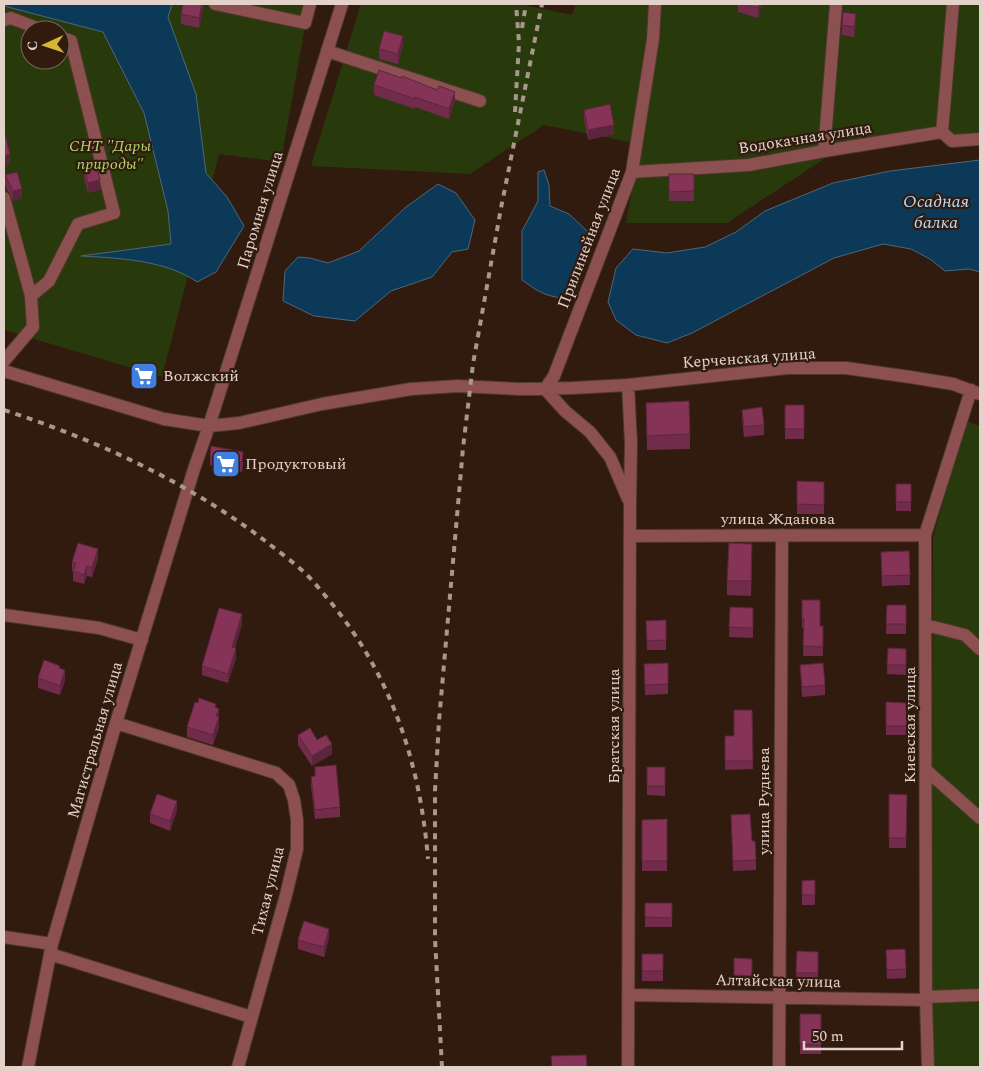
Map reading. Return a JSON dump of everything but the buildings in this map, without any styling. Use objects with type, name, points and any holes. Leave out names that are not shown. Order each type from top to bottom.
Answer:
[{"type":"street","points":[[215,4],[305,24],[310,4]]},
{"type":"street","name":"Паромная улица","points":[[209,426],[342,4]]},
{"type":"street","name":"Прилинейная улица","points":[[545,389],[554,376],[632,172],[653,39],[655,4]]},
{"type":"street","points":[[824,151],[836,4]]},
{"type":"street","points":[[942,132],[953,4]]},
{"type":"street","points":[[4,20],[11,18],[20,21]]},
{"type":"street","points":[[326,51],[480,101]]},
{"type":"street","points":[[31,296],[49,281],[78,224],[114,213],[70,54]]},
{"type":"street","name":"Водокачная улица","points":[[632,172],[749,165],[942,132],[952,141],[980,139]]},
{"type":"street","points":[[4,198],[31,296],[33,327],[4,361]]},
{"type":"street","name":"Керченская улица","points":[[4,371],[164,419],[209,426],[239,423],[322,404],[411,389],[458,386],[545,389],[628,385],[787,368],[846,368],[953,384],[976,392]]},
{"type":"street","name":"Братская улица","points":[[628,385],[631,443],[628,1067]]},
{"type":"street","points":[[545,389],[565,411],[590,432],[610,457],[630,504]]},
{"type":"street","name":"Киевская улица","points":[[928,1067],[926,998],[925,535],[976,392]]},
{"type":"street","name":"Магистральная улица","points":[[28,1067],[51,949],[116,723],[209,426]]},
{"type":"street","name":"улица Руднева","points":[[779,1067],[782,535]]},
{"type":"street","name":"улица Жданова","points":[[630,536],[925,535]]},
{"type":"street","points":[[4,615],[99,628],[142,640]]},
{"type":"street","points":[[926,625],[964,635],[980,649]]},
{"type":"street","name":"Тихая улица","points":[[116,723],[276,773],[289,785],[298,820],[297,849],[286,896],[238,1067]]},
{"type":"street","points":[[926,770],[980,818]]},
{"type":"street","points":[[4,937],[51,949],[252,1017]]},
{"type":"street","name":"Алтайская улица","points":[[629,995],[779,998],[926,998],[980,995]]},
{"type":"green space","name":"СНТ \"Дары природы\"","points":[[4,4],[309,4],[281,161],[311,166],[219,154],[162,377],[4,330]]},
{"type":"green space","points":[[361,4],[519,4],[572,15],[576,4],[980,4],[980,141],[941,138],[827,157],[727,223],[626,223],[640,144],[544,125],[470,174],[311,166]]},
{"type":"green space","points":[[966,421],[980,426],[980,1067],[931,1067],[933,537]]},
{"type":"water","points":[[4,4],[172,4],[168,17],[196,94],[206,173],[227,197],[244,226],[216,272],[197,282],[171,269],[156,265],[126,259],[81,256],[171,244],[168,211],[144,113],[103,32],[70,23],[70,20],[57,20],[4,6]]},
{"type":"water","name":"Осадная балка","points":[[980,160],[980,272],[969,269],[945,271],[930,259],[911,249],[883,244],[834,258],[692,333],[667,343],[636,335],[616,320],[608,302],[616,268],[633,249],[667,253],[705,247],[736,232],[765,211],[833,183],[890,171]]},
{"type":"water","points":[[544,170],[549,185],[550,206],[569,214],[590,234],[589,244],[577,264],[568,292],[562,298],[540,292],[522,280],[522,231],[538,201],[538,172]]},
{"type":"water","points":[[438,184],[456,193],[475,220],[468,249],[452,252],[432,277],[391,291],[355,321],[314,316],[283,301],[285,271],[298,257],[328,263],[359,251],[406,207]]},
{"type":"railway","points":[[515,112],[519,43],[516,4]]},
{"type":"railway","points":[[522,28],[526,4]]},
{"type":"railway","points":[[442,1067],[435,939],[435,791],[439,721],[463,448],[473,364],[501,208],[542,4]]},
{"type":"railway","points":[[4,410],[106,449],[172,481],[203,499],[264,540],[298,566],[311,579],[350,628],[369,658],[399,721],[418,788],[428,859]]},
{"type":"place","name":"Волжский","points":[[144,376]]},
{"type":"place","name":"Продуктовый","points":[[226,464]]}]
